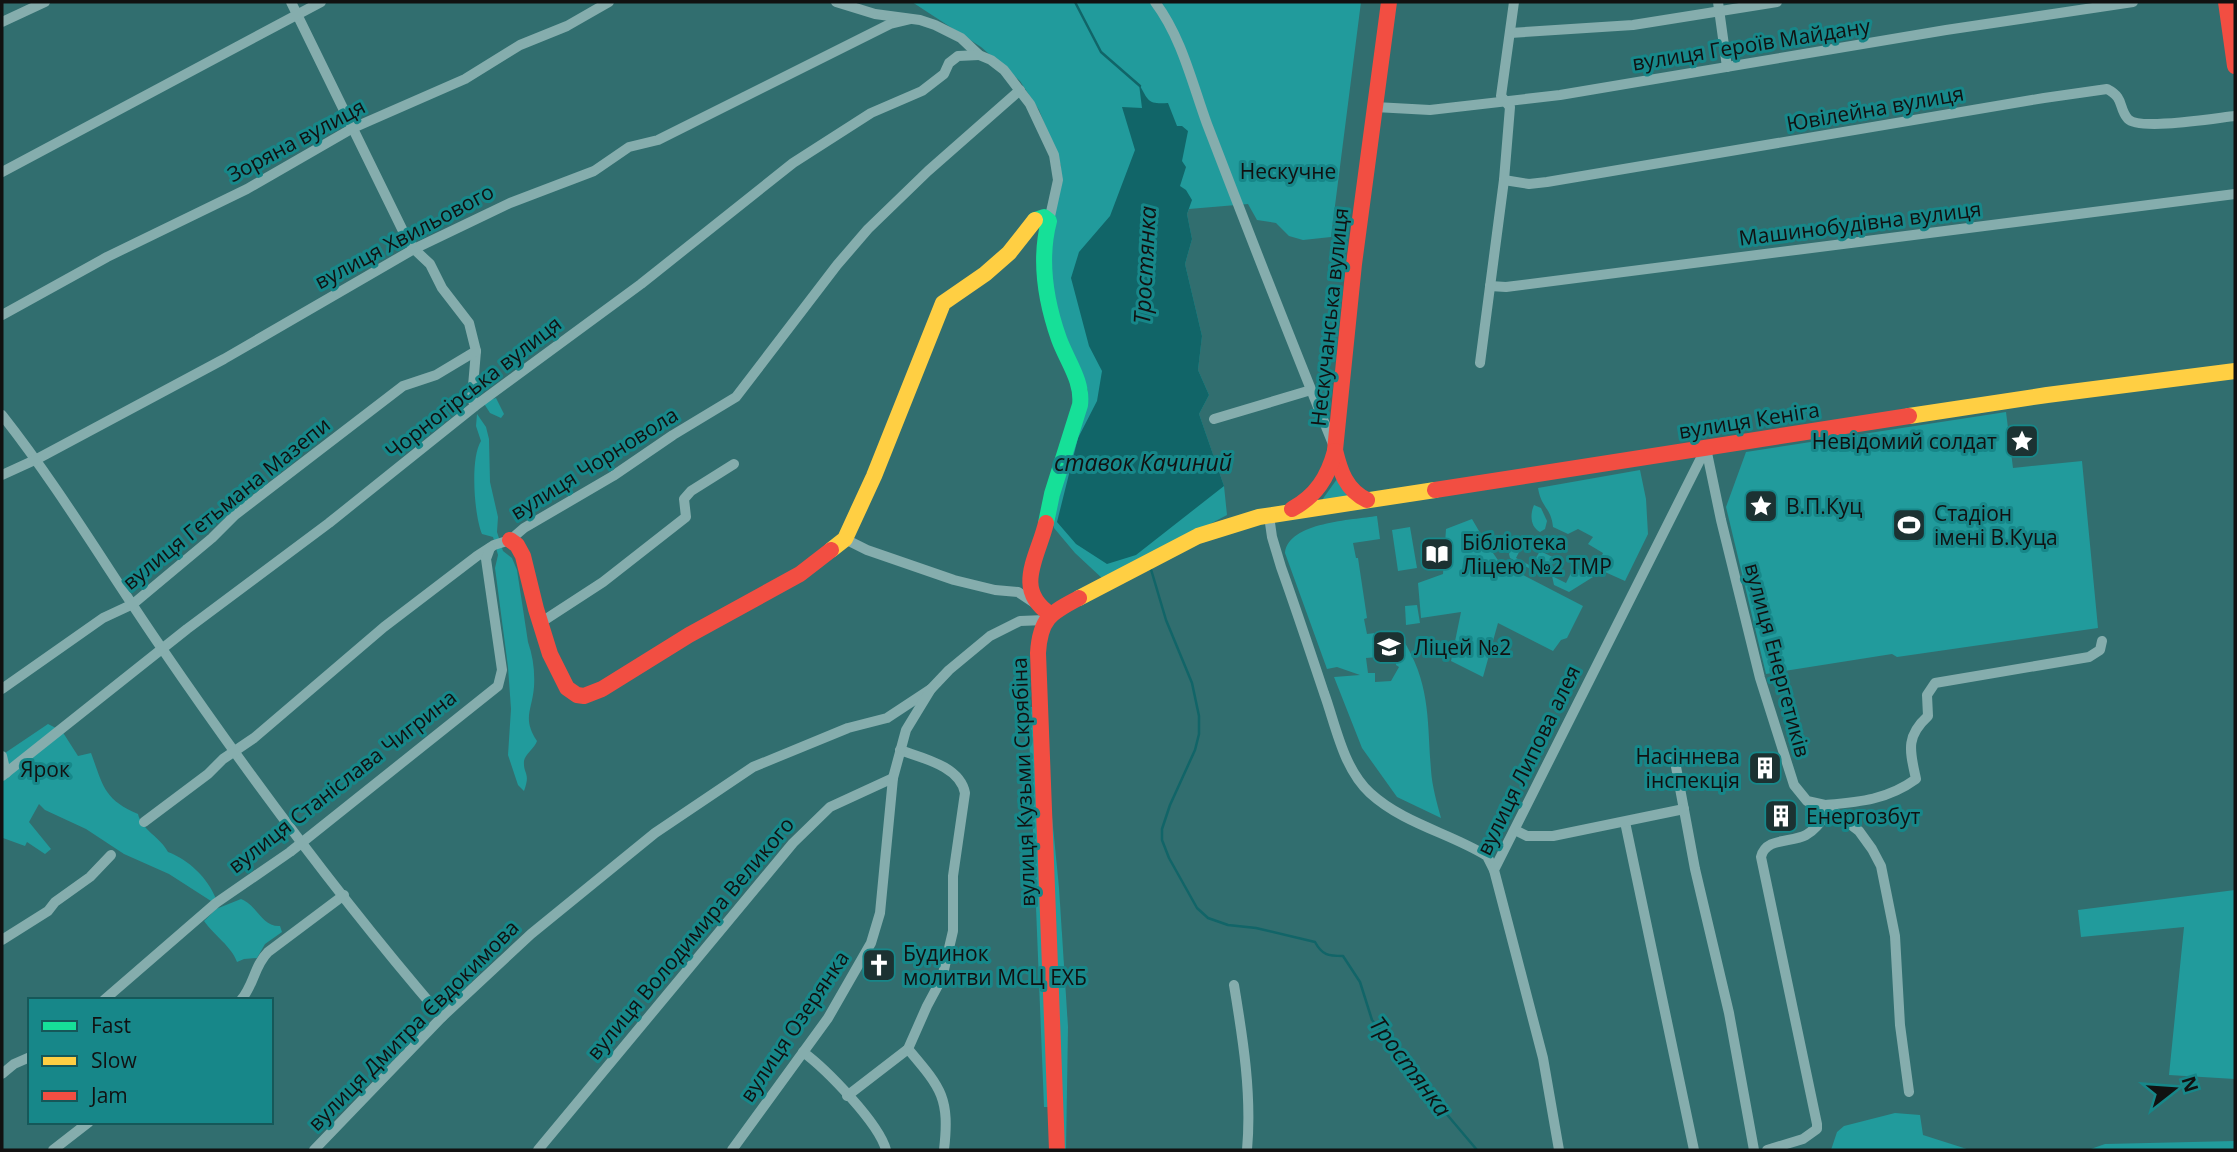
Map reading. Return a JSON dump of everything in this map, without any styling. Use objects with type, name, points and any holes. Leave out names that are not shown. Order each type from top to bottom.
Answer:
[{"type":"street","points":[[2,22],[45,2]]},
{"type":"street","points":[[291,2],[405,235],[414,249],[425,258],[442,288],[469,323],[476,351],[475,388],[472,398],[475,407]]},
{"type":"street","points":[[2,172],[321,2]]},
{"type":"street","name":"Зоряна вулиця","points":[[2,315],[107,257],[247,189],[353,128],[465,79],[520,45],[567,26],[609,2]]},
{"type":"street","points":[[836,2],[875,15],[934,24],[961,38],[979,55],[991,60],[1004,70],[1020,90],[1038,120],[1058,168],[1058,180],[1044,241],[1048,297],[1059,339],[1082,391],[1029,576],[1030,591],[1044,613]]},
{"type":"street","points":[[1044,613],[1174,547],[1227,526],[1276,514],[1307,501],[1321,486],[1335,450],[1207,123],[1182,52],[1155,2]]},
{"type":"street","name":"Нескучанська вулиця","points":[[1367,500],[1352,490],[1344,480],[1335,450],[1354,264],[1389,2]]},
{"type":"street","points":[[1480,363],[1504,180],[1510,107],[1501,96],[1514,2]]},
{"type":"street","points":[[1510,33],[1633,25],[1719,7],[1777,2]]},
{"type":"street","name":"вулиця Героїв Майдану","points":[[1375,107],[1430,110],[1560,95],[2104,4],[2133,2]]},
{"type":"street","points":[[2225,2],[2235,66]]},
{"type":"street","points":[[1719,7],[1727,67]]},
{"type":"street","name":"вулиця Хвильового","points":[[2,475],[37,460],[224,359],[414,249],[510,203],[583,176],[629,147],[658,140],[890,24],[911,19]]},
{"type":"street","name":"Чорногірська вулиця","points":[[4,775],[475,407],[641,284],[793,163],[871,113],[922,91],[944,74],[949,63],[958,56],[979,55]]},
{"type":"street","name":"Ювілейна вулиця","points":[[1504,180],[1529,184],[1547,182],[2107,89],[2119,97],[2129,120],[2137,124],[2154,125],[2235,116]]},
{"type":"street","name":"вулиця Чорновола","points":[[144,822],[254,738],[384,628],[499,544],[613,476],[736,397],[868,229],[928,171],[1020,90]]},
{"type":"street","name":"Машинобудівна вулиця","points":[[1490,286],[1506,287],[2235,194]]},
{"type":"street","points":[[499,544],[517,545],[523,556],[540,623],[561,682],[577,695],[589,696],[689,635],[800,574],[845,539],[874,476],[943,303],[985,274],[1009,253],[1037,218],[1044,217],[1049,221]]},
{"type":"street","name":"вулиця Гетьмана Мазепи","points":[[2,689],[103,618],[133,604],[212,538],[235,515],[403,386],[436,375],[476,351]]},
{"type":"street","name":"вулиця Кеніга","points":[[1276,514],[2048,395],[2235,371]]},
{"type":"street","points":[[1214,419],[1311,390]]},
{"type":"street","points":[[2,415],[37,460],[163,649],[274,807],[442,1017]]},
{"type":"street","name":"вулиця Енергетиків","points":[[1706,447],[1759,678],[1794,785],[1807,801],[1827,807],[1859,831],[1872,849],[1883,874],[1895,939],[1900,1025],[1909,1092]]},
{"type":"street","name":"вулиця Липова алея","points":[[1559,1150],[1543,1058],[1494,870],[1706,447]]},
{"type":"street","points":[[540,623],[603,582],[686,517],[684,499],[691,491],[734,464]]},
{"type":"street","points":[[1276,514],[1272,537],[1341,744],[1354,774],[1366,789],[1382,802],[1422,826],[1488,856],[1494,870]]},
{"type":"street","points":[[845,539],[954,580],[995,590],[1018,592],[1044,613]]},
{"type":"street","name":"вулиця Станіслава Чигрина","points":[[106,998],[216,904],[302,842],[498,686],[502,670],[486,559],[499,544]]},
{"type":"street","name":"вулиця Озерянка","points":[[732,1150],[828,1018],[871,943],[880,913],[893,778],[906,730],[930,689],[970,651],[990,636],[1044,613]]},
{"type":"street","name":"вулиця Кузьми Скрябіна","points":[[1044,613],[1039,642],[1038,682],[1057,1150]]},
{"type":"street","points":[[1767,1150],[1803,1139],[1817,1129],[1761,856],[1763,850],[1769,845],[1805,836],[1827,807],[1868,802],[1888,796],[1916,779],[1910,745],[1913,733],[1928,716],[1927,695],[1935,682],[2089,657],[2100,650],[2102,641]]},
{"type":"street","name":"вулиця Дмитра Євдокимова","points":[[314,1150],[356,1103],[442,1017],[531,934],[655,833],[703,798],[765,762],[848,728],[897,713],[930,689]]},
{"type":"street","points":[[847,1096],[908,1049],[926,1006],[942,978],[950,950],[953,930],[953,876],[965,793],[961,780],[953,772],[900,750]]},
{"type":"street","points":[[2,755],[4,775]]},
{"type":"street","points":[[1674,756],[1695,869],[1729,1013],[1754,1150]]},
{"type":"street","name":"вулиця Володимира Великого","points":[[538,1150],[819,815],[830,807],[893,778]]},
{"type":"street","points":[[1515,830],[1527,836],[1553,835],[1684,809]]},
{"type":"street","points":[[1625,822],[1693,1150]]},
{"type":"street","points":[[2,940],[48,911],[55,902],[90,877],[111,855]]},
{"type":"street","points":[[243,998],[250,989],[259,962],[268,952],[344,895]]},
{"type":"street","points":[[1234,985],[1244,1041],[1248,1105],[1247,1150]]},
{"type":"street","points":[[908,1049],[938,1085],[942,1094],[945,1114],[944,1150]]},
{"type":"street","points":[[803,1052],[817,1063],[870,1121],[883,1140],[886,1150]]},
{"type":"street","points":[[2,1074],[28,1058]]},
{"type":"street","points":[[53,1150],[86,1124]]},
{"type":"green space","name":"Нескучне","points":[[912,2],[1361,2],[1331,237],[1303,240],[1289,236],[1276,223],[1257,220],[1248,204],[1189,209],[1187,214],[1192,239],[1185,264],[1202,336],[1198,370],[1209,395],[1199,414],[1224,486],[1227,515],[1104,580],[1075,553],[1054,528],[1050,504],[1088,390],[1053,311],[1048,256],[1061,166],[1039,110],[1020,81],[981,47]]},
{"type":"green space","points":[[496,398],[504,414],[501,418],[490,413],[483,402]]},
{"type":"green space","name":"Стадіон імені В.Куца","points":[[2006,412],[2013,468],[2082,461],[2098,628],[1897,657],[1892,654],[1766,674],[1726,507],[1746,452]]},
{"type":"green space","points":[[477,414],[486,427],[489,439],[490,482],[498,517],[497,532],[503,551],[512,558],[517,570],[533,664],[534,687],[529,720],[537,741],[524,761],[527,780],[524,791],[518,785],[508,755],[511,709],[495,568],[498,555],[493,537],[482,534],[475,501],[475,460],[481,441],[476,426]]},
{"type":"green space","points":[[1640,470],[1646,499],[1648,534],[1625,581],[1596,568],[1603,553],[1588,544],[1593,537],[1578,529],[1568,534],[1553,527],[1538,488]]},
{"type":"green space","points":[[1337,479],[1348,497],[1322,500]]},
{"type":"green space","points":[[1534,505],[1541,508],[1547,521],[1545,529],[1540,532],[1534,527],[1532,520]]},
{"type":"green space","points":[[1377,516],[1380,539],[1353,543],[1358,558],[1367,634],[1375,633],[1378,657],[1366,658],[1368,673],[1375,673],[1375,682],[1391,681],[1399,667],[1396,665],[1397,639],[1402,638],[1423,687],[1432,776],[1441,818],[1397,797],[1362,748],[1334,677],[1360,675],[1337,667],[1327,669],[1285,553],[1289,543],[1297,535],[1309,529],[1338,521]]},
{"type":"green space","points":[[1472,519],[1500,563],[1583,606],[1567,638],[1561,640],[1553,651],[1498,623],[1483,677],[1451,661],[1461,612],[1421,618],[1418,583],[1443,574],[1446,529]]},
{"type":"green space","points":[[1410,527],[1417,568],[1398,571],[1392,530]]},
{"type":"green space","points":[[1517,543],[1522,546],[1516,558],[1531,566],[1540,551],[1559,560],[1536,572],[1510,558],[1513,545]]},
{"type":"green space","points":[[1574,567],[1593,577],[1569,592],[1554,585],[1552,576],[1566,583]]},
{"type":"green space","points":[[1417,605],[1420,623],[1406,625],[1405,606]]},
{"type":"green space","points":[[1028,707],[1036,707],[1052,1107],[1044,1107]]},
{"type":"green space","name":"Ярок","points":[[48,724],[62,731],[78,756],[91,753],[111,797],[138,814],[143,824],[168,852],[197,871],[216,899],[211,901],[169,874],[124,854],[86,829],[45,810],[39,804],[29,822],[51,849],[45,854],[27,842],[25,846],[3,838],[2,755]]},
{"type":"green space","points":[[1049,785],[1068,1027],[1066,1150],[1063,1150]]},
{"type":"green space","points":[[2235,890],[2235,1079],[2169,1075],[2184,927],[2081,937],[2078,910]]},
{"type":"green space","points":[[241,899],[269,923],[280,926],[282,932],[265,944],[257,958],[237,962],[231,951],[204,921],[216,909]]},
{"type":"green space","points":[[1895,1113],[1920,1115],[1923,1135],[1970,1150],[1831,1150],[1837,1132],[1844,1126]]},
{"type":"green space","points":[[2235,1141],[2235,1150],[2088,1150],[2105,1144]]},
{"type":"water","name":"ставок Качиний","points":[[1139,84],[1150,101],[1168,103],[1177,126],[1188,131],[1182,161],[1186,167],[1180,186],[1192,200],[1187,214],[1192,239],[1185,264],[1202,336],[1198,370],[1209,395],[1199,414],[1224,486],[1136,555],[1107,564],[1076,544],[1057,522],[1078,438],[1097,401],[1102,371],[1089,346],[1071,278],[1079,252],[1110,216],[1135,150],[1122,107],[1142,108]]},
{"type":"waterway","name":"Тростянка","points":[[1075,2],[1101,52],[1140,86]]},
{"type":"waterway","name":"Тростянка","points":[[1150,566],[1166,620],[1192,683],[1199,716],[1199,734],[1195,750],[1162,829],[1162,840],[1169,858],[1197,908],[1208,918],[1228,925],[1256,928],[1315,942],[1326,954],[1343,956],[1360,982],[1372,1020],[1400,1059],[1477,1150]]},
{"type":"traffic: fast","points":[[1035,220],[1044,217],[1049,221],[1044,265],[1047,295],[1059,339],[1077,379],[1080,396],[1080,405],[1052,494],[1046,523]]},
{"type":"traffic: slow","points":[[831,550],[845,539],[874,476],[943,303],[985,274],[1009,253],[1035,220]]},
{"type":"traffic: slow","points":[[1909,416],[2235,371]]},
{"type":"traffic: slow","points":[[1079,598],[1198,536],[1259,517],[1435,490]]},
{"type":"traffic: jam","points":[[1367,500],[1349,485],[1335,450],[1354,264],[1389,2]]},
{"type":"traffic: jam","points":[[2226,2],[2235,66]]},
{"type":"traffic: jam","points":[[1435,490],[1909,416]]},
{"type":"traffic: jam","points":[[1292,509],[1320,485],[1335,451]]},
{"type":"traffic: jam","points":[[1046,523],[1030,583],[1039,604],[1050,614]]},
{"type":"traffic: jam","points":[[510,540],[517,545],[523,556],[550,654],[567,688],[584,696],[602,689],[689,635],[800,574],[831,550]]},
{"type":"traffic: jam","points":[[1057,1150],[1038,653],[1041,632],[1048,618],[1079,598]]},
{"type":"place","name":"Невідомий солдат","points":[[2022,441]]},
{"type":"place","name":"В.П.Куц","points":[[1761,506]]},
{"type":"place","name":"Стадіон імені В.Куца","points":[[1909,525]]},
{"type":"place","name":"Бібліотека Ліцею №2 ТМР","points":[[1437,554]]},
{"type":"place","name":"Ліцей №2","points":[[1389,647]]},
{"type":"place","name":"Насіннева інспекція","points":[[1765,768]]},
{"type":"place","name":"Енергозбут","points":[[1781,816]]},
{"type":"place","name":"Будинок молитви МСЦ ЕХБ","points":[[879,965]]}]
